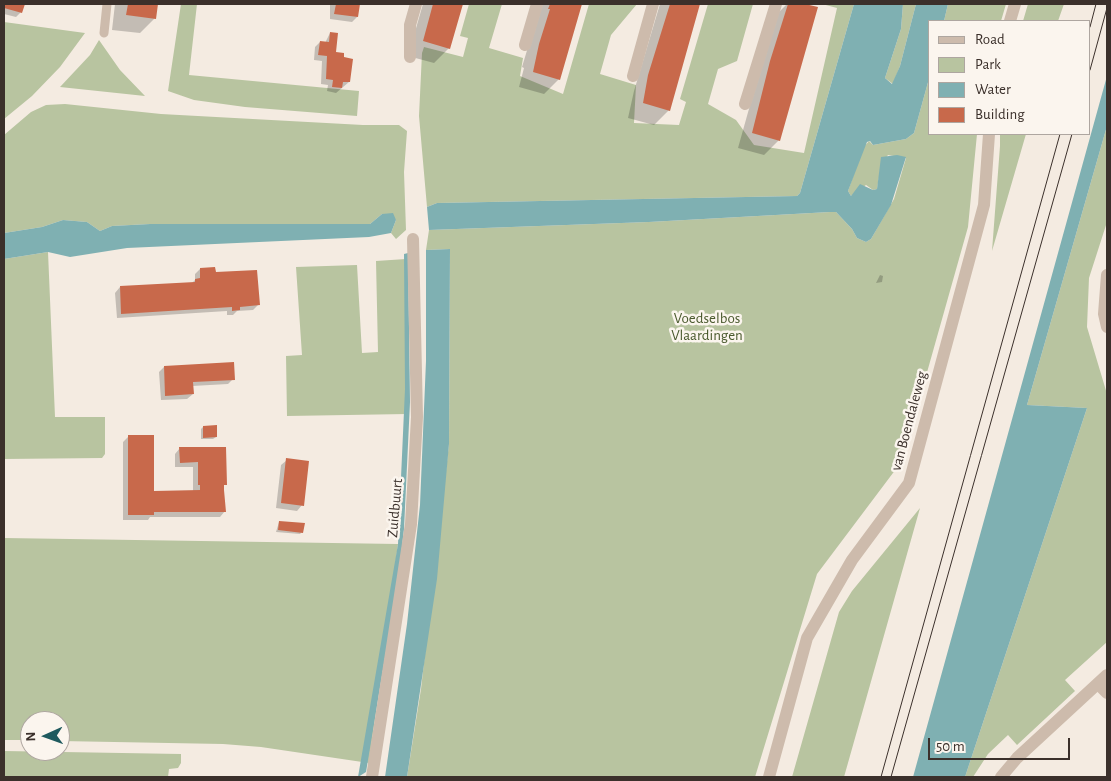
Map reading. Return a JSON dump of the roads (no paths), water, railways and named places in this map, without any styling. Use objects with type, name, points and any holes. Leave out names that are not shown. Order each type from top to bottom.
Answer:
[{"type":"street","points":[[410,57],[410,25],[416,4]]},
{"type":"street","points":[[525,45],[537,4]]},
{"type":"street","points":[[633,76],[653,4]]},
{"type":"street","points":[[745,104],[776,4]]},
{"type":"street","points":[[1010,20],[1015,4]]},
{"type":"street","name":"van Boendaleweg","points":[[768,777],[807,638],[852,560],[909,484],[984,206],[989,135]]},
{"type":"street","name":"Zuidbuurt","points":[[372,777],[411,524],[417,417],[414,238]]},
{"type":"street","points":[[1107,275],[1104,314],[1107,327]]},
{"type":"street","points":[[1001,777],[1018,758],[1104,684]]},
{"type":"lane","points":[[104,33],[107,4]]},
{"type":"water","points":[[854,4],[903,4],[901,29],[885,78],[892,84],[900,66],[916,4],[948,4],[944,20],[928,20],[928,82],[914,133],[906,139],[873,145],[870,141],[867,142],[848,191],[851,196],[860,184],[873,190],[877,189],[881,157],[897,155],[906,157],[891,205],[871,239],[866,242],[857,238],[852,229],[836,212],[649,222],[429,230],[427,207],[437,203],[797,196],[800,193]]},
{"type":"water","points":[[1107,76],[1107,126],[1027,405],[1087,408],[965,777],[913,777],[1091,135]]},
{"type":"water","points":[[393,213],[396,220],[391,233],[369,237],[127,248],[70,257],[48,252],[4,259],[4,233],[42,227],[63,220],[87,222],[100,231],[112,226],[150,224],[370,224],[382,214]]},
{"type":"water","points":[[450,249],[449,444],[437,579],[407,777],[385,777],[407,624],[420,505],[426,361],[426,250]]},
{"type":"water","points":[[408,253],[410,402],[404,529],[399,573],[366,772],[358,777],[398,544],[405,389],[404,254]]},
{"type":"tram line","points":[[1091,23],[1096,4]]},
{"type":"tram line","points":[[1091,66],[1107,8]]},
{"type":"tram line","points":[[881,777],[1060,135]]},
{"type":"tram line","points":[[891,777],[1072,135]]},
{"type":"park label","name":"Voedselbos Vlaardingen","points":[[707,326]]}]
